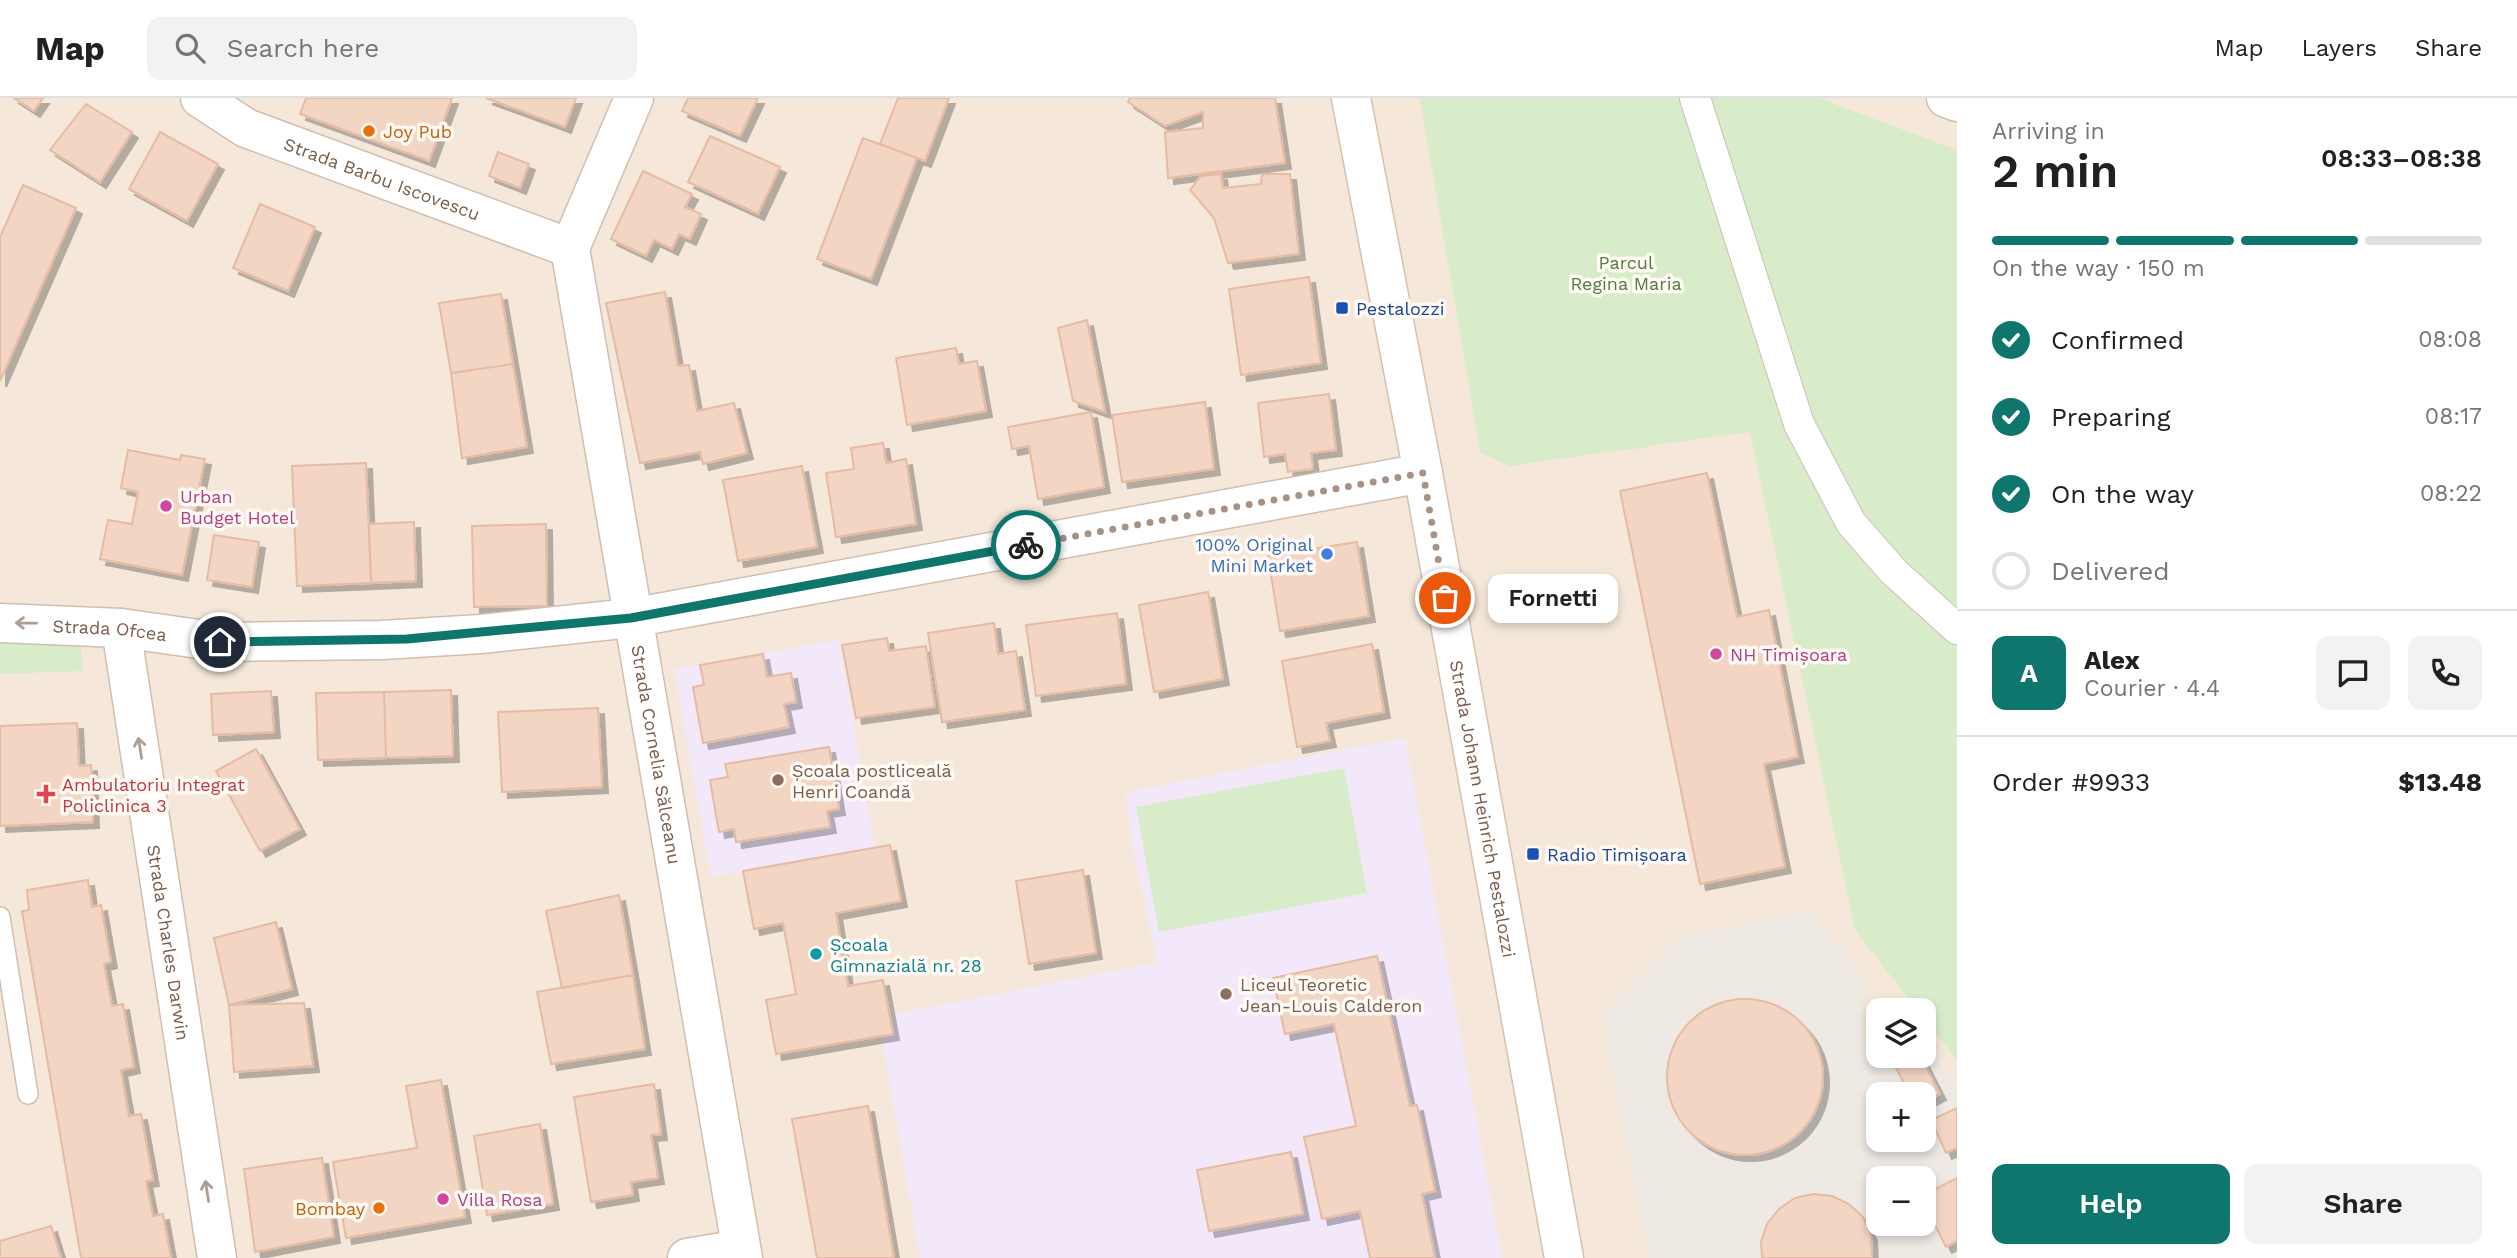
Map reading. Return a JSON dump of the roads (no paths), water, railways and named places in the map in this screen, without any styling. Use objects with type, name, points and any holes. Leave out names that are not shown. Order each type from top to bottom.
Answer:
[{"type":"street","name":"Strada Barbu Iscovescu","points":[[200,98],[246,128],[570,248]]},
{"type":"street","points":[[570,248],[634,98]]},
{"type":"street","points":[[1695,98],[1799,424],[1852,523],[1894,572],[1957,629]]},
{"type":"street","points":[[1946,98],[1957,102]]},
{"type":"street","name":"Strada Johann Heinrich Pestalozzi","points":[[1353,101],[1423,473],[1564,1258]]},
{"type":"street","name":"Strada Cornelia Sălceanu","points":[[570,248],[631,618],[742,1254]]},
{"type":"street","name":"Strada Ofcea","points":[[0,623],[121,628],[220,642],[382,640],[481,634],[631,618],[1423,473]]},
{"type":"street","name":"Strada Charles Darwin","points":[[121,628],[217,1258]]},
{"type":"street","points":[[687,1258],[742,1254]]},
{"type":"lane","points":[[0,917],[28,1094]]},
{"type":"place","name":"Joy Pub","points":[[369,131]]},
{"type":"place","name":"Pestalozzi","points":[[1342,308]]},
{"type":"place","name":"Urban Budget Hotel","points":[[166,506]]},
{"type":"place","name":"100% Original Mini Market","points":[[1327,554]]},
{"type":"place","name":"Fornetti","points":[[1445,598]]},
{"type":"place","name":"NH Timișoara","points":[[1716,654]]},
{"type":"place","name":"Școala postliceală Henri Coandă","points":[[778,780]]},
{"type":"place","name":"Ambulatoriu Integrat Policlinica 3","points":[[46,794]]},
{"type":"place","name":"Radio Timișoara","points":[[1533,854]]},
{"type":"place","name":"Școala Gimnazială nr. 28","points":[[816,954]]},
{"type":"place","name":"Liceul Teoretic Jean-Louis Calderon","points":[[1226,994]]},
{"type":"place","name":"Villa Rosa","points":[[443,1199]]},
{"type":"place","name":"Bombay","points":[[379,1208]]},
{"type":"park label","name":"Parcul Regina Maria","points":[[1626,272]]}]
